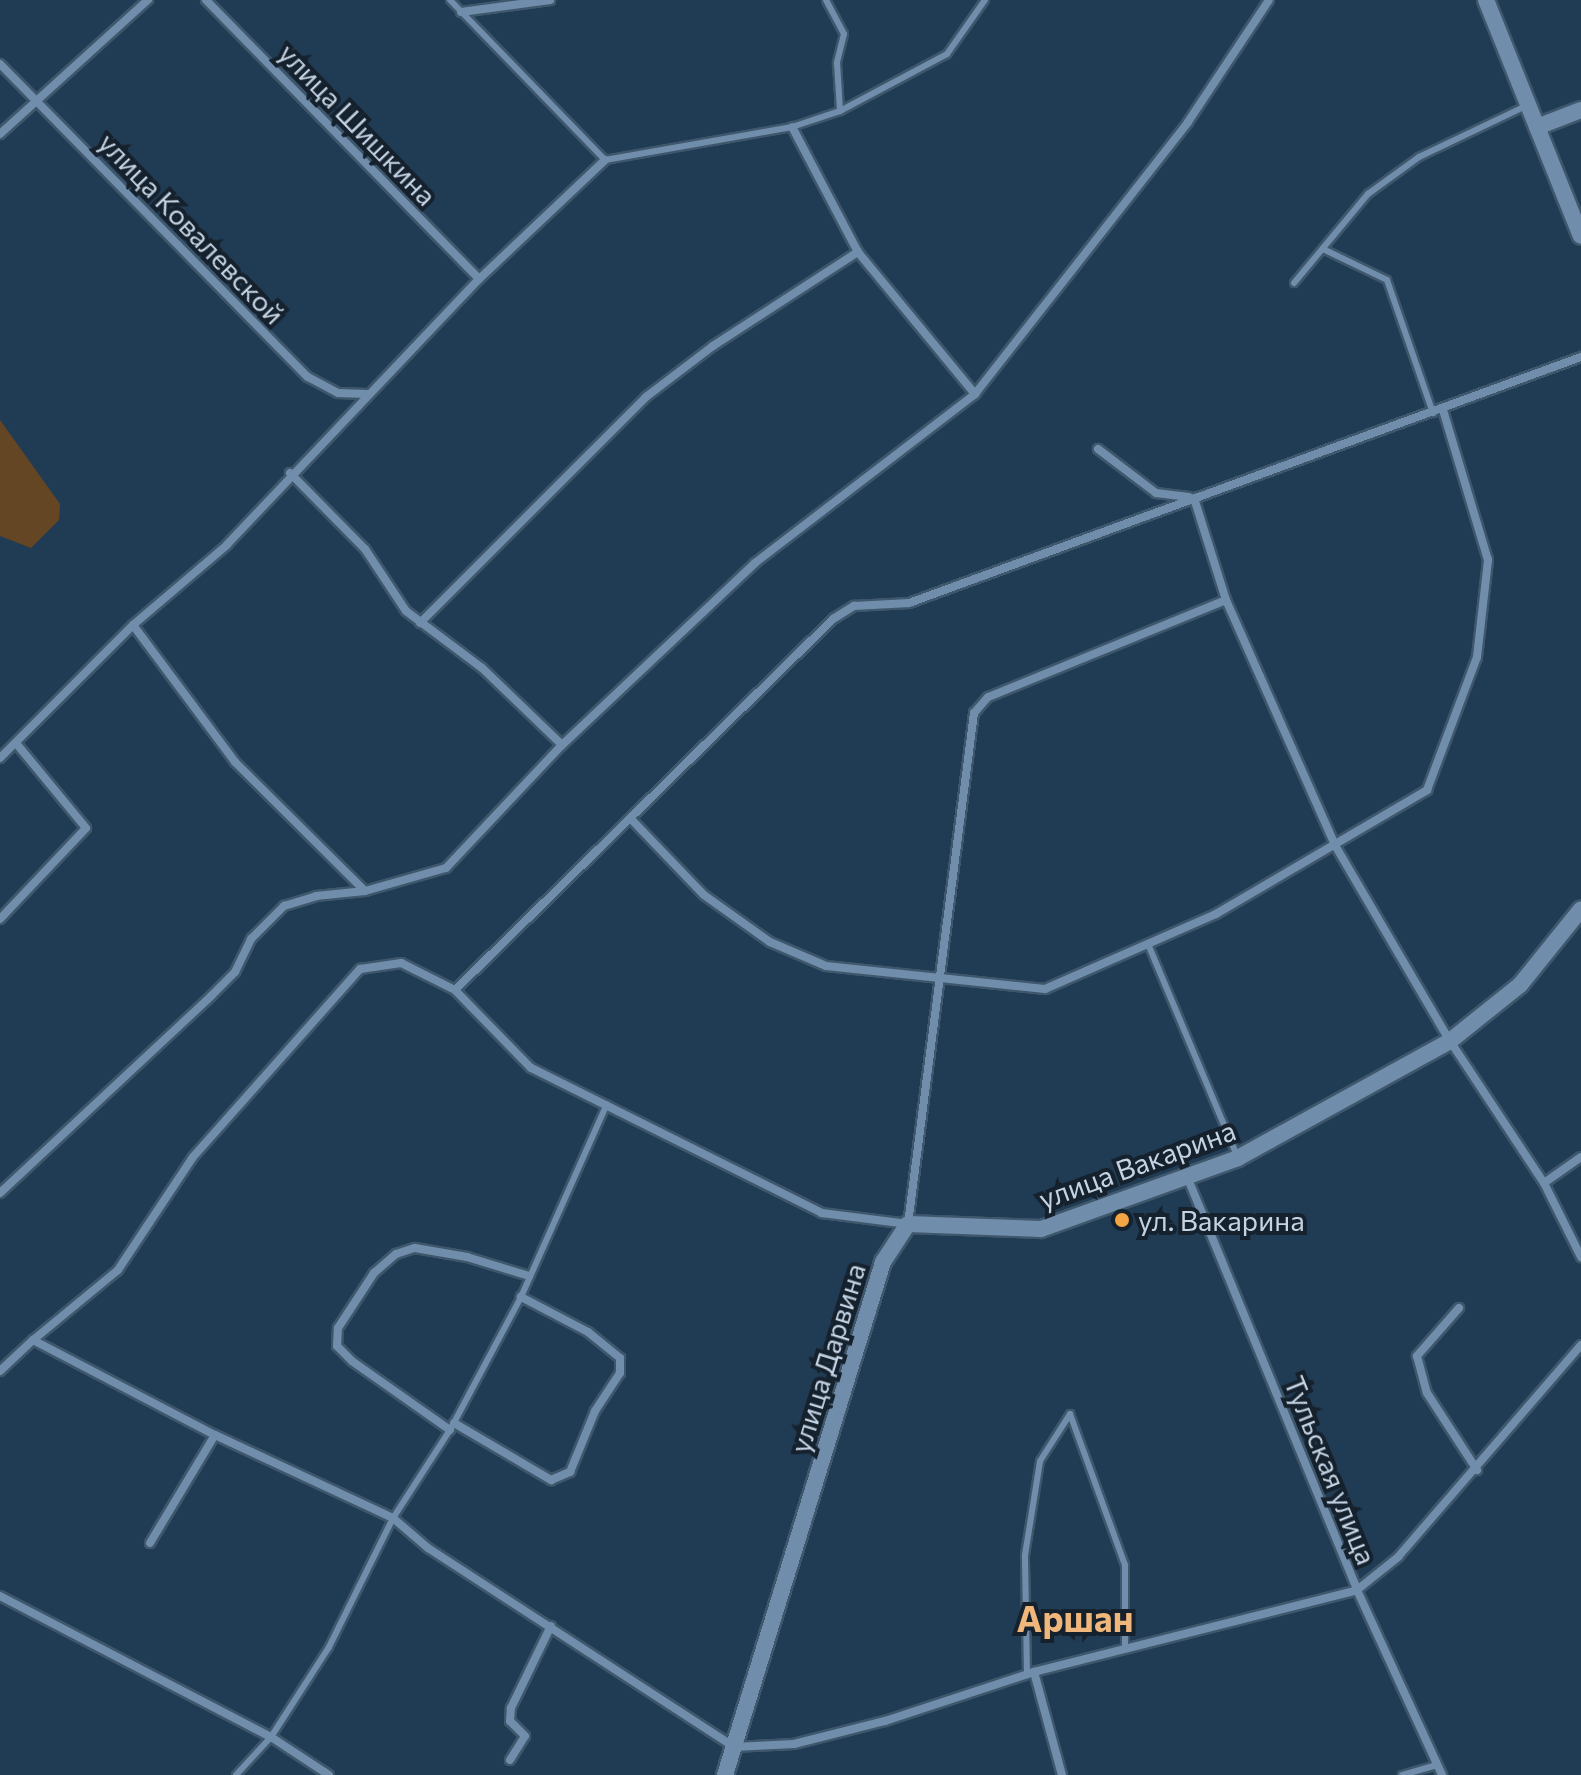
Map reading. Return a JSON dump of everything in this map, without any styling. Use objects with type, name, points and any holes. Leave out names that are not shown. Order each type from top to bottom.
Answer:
[{"type":"street","points":[[0,134],[148,0]]},
{"type":"street","name":"улица Шишкина","points":[[206,0],[479,279]]},
{"type":"street","points":[[461,12],[550,0]]},
{"type":"street","points":[[0,1193],[235,972],[251,939],[284,906],[316,896],[365,891],[446,868],[562,745],[755,563],[975,394],[1188,122],[1269,0]]},
{"type":"street","points":[[1486,0],[1581,236]]},
{"type":"street","name":"улица Ковалевской","points":[[0,64],[308,377],[338,393],[367,394]]},
{"type":"street","points":[[1537,127],[1581,110]]},
{"type":"street","points":[[792,127],[858,252],[975,394]]},
{"type":"street","points":[[0,758],[133,625],[227,545],[290,473],[479,279],[605,160]]},
{"type":"street","points":[[420,623],[646,397],[713,346],[858,252]]},
{"type":"street","points":[[455,990],[833,619],[854,606],[909,603],[1581,357]]},
{"type":"street","points":[[631,819],[704,895],[770,942],[826,966],[939,981],[1045,989],[1216,914],[1336,847],[1427,790],[1477,657],[1488,560],[1443,410]]},
{"type":"street","points":[[1098,449],[1156,493],[1194,498]]},
{"type":"street","points":[[290,473],[365,549],[420,623],[482,668],[562,745]]},
{"type":"street","points":[[1194,498],[1226,600],[1336,847],[1450,1041],[1544,1183],[1581,1257]]},
{"type":"street","name":"улица Дарвина","points":[[725,1775],[883,1262],[908,1224],[974,713],[988,697],[1226,600]]},
{"type":"street","points":[[133,625],[235,762],[365,891]]},
{"type":"street","points":[[0,919],[86,828],[16,743]]},
{"type":"street","name":"улица Вакарина","points":[[0,1371],[118,1270],[193,1157],[360,969],[401,963],[455,990],[531,1068],[822,1213],[908,1224],[1041,1229],[1188,1179],[1238,1158],[1450,1041],[1520,985],[1581,909]]},
{"type":"street","points":[[1544,1183],[1581,1157]]},
{"type":"street","name":"Тульская улица","points":[[1188,1179],[1357,1590],[1442,1775]]},
{"type":"street","points":[[521,1297],[588,1332],[620,1358],[620,1373],[595,1411],[570,1472],[551,1480],[452,1426],[352,1361],[337,1346],[338,1328],[374,1273],[396,1254],[415,1248],[467,1257],[529,1276]]},
{"type":"street","points":[[1459,1308],[1417,1356],[1427,1393],[1477,1470]]},
{"type":"street","points":[[33,1340],[215,1435],[393,1518],[428,1548],[734,1747],[794,1744],[885,1721],[1030,1673],[1357,1590],[1398,1557],[1477,1470],[1581,1345]]},
{"type":"street","points":[[150,1543],[215,1435]]},
{"type":"street","points":[[0,1596],[271,1737],[329,1775]]},
{"type":"street","points":[[510,1760],[525,1736],[510,1721],[511,1708],[551,1626]]},
{"type":"street","points":[[1030,1673],[1062,1775]]},
{"type":"lane","points":[[450,0],[605,160],[792,127],[840,111],[947,54],[985,0]]},
{"type":"lane","points":[[826,0],[844,34],[837,63],[840,111]]},
{"type":"lane","points":[[1294,283],[1368,194],[1419,157],[1528,105]]},
{"type":"lane","points":[[1323,249],[1387,280],[1433,413]]},
{"type":"lane","points":[[1148,944],[1238,1158]]},
{"type":"lane","points":[[236,1775],[271,1737],[329,1647],[393,1518],[452,1426],[521,1297],[607,1104]]},
{"type":"lane","points":[[1030,1673],[1025,1555],[1040,1461],[1070,1414],[1125,1565],[1125,1648]]},
{"type":"lane","points":[[1402,1775],[1437,1765]]},
{"type":"shaded area","points":[[0,420],[60,504],[59,520],[31,548],[0,536]]},
{"type":"place","name":"ул. Вакарина","points":[[1122,1220]]},
{"type":"district","name":"Аршан","points":[[1075,1618]]}]
